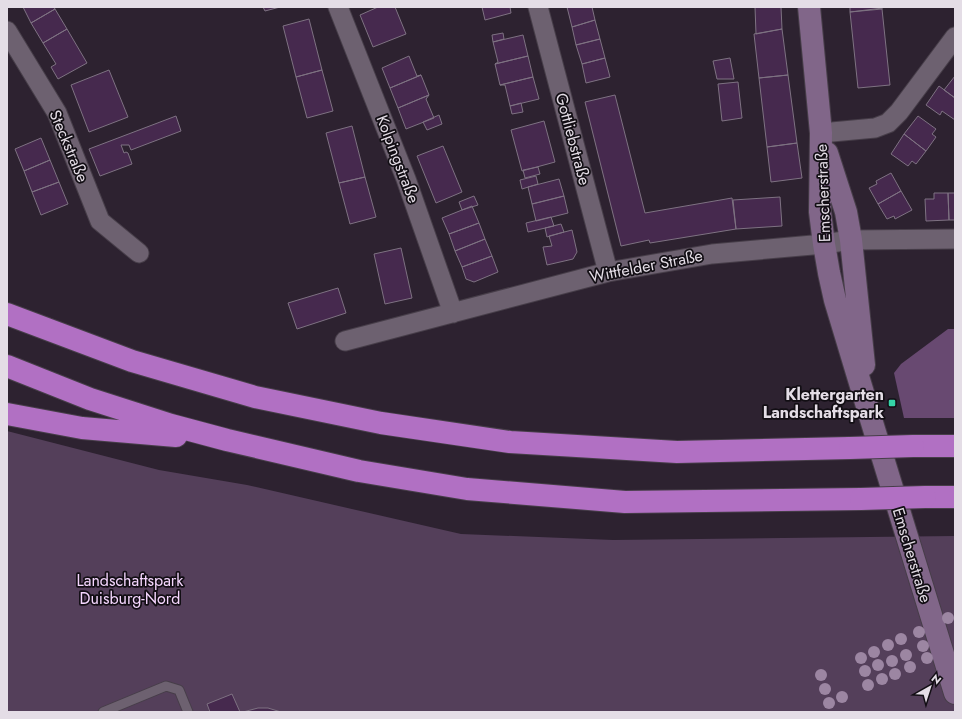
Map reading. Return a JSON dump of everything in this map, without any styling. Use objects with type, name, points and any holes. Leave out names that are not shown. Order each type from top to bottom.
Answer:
[{"type":"highway","points":[[11,314],[132,361],[255,397],[381,423],[510,442],[677,452],[955,446]]},
{"type":"highway","points":[[7,366],[90,399],[171,425],[227,440],[358,471],[467,489],[625,502],[955,497]]},
{"type":"highway","points":[[7,414],[82,428],[227,440]]},
{"type":"street","name":"Kolpingstraße","points":[[338,7],[406,179],[453,313]]},
{"type":"street","name":"Gottliebstraße","points":[[538,7],[608,272]]},
{"type":"street","name":"Emscherstraße","points":[[809,7],[821,133],[820,212],[824,244],[835,300],[955,693]]},
{"type":"street","name":"Steckstraße","points":[[7,31],[57,113],[100,222],[139,253]]},
{"type":"street","points":[[821,133],[875,128],[888,123],[898,112],[955,36]]},
{"type":"street","name":"Emscherstraße","points":[[821,133],[846,212],[851,240],[870,416]]},
{"type":"street","name":"Wittfelder Straße","points":[[345,341],[608,272],[712,254],[824,244],[851,240],[955,239]]},
{"type":"lane","points":[[103,712],[166,686],[179,690],[188,712]]},
{"type":"green space","name":"Landschaftspark Duisburg-Nord","points":[[7,431],[159,470],[247,485],[461,534],[613,540],[955,536],[955,712],[7,712]]},
{"type":"shaded area","points":[[948,329],[955,329],[955,418],[904,418],[894,373],[901,364]]},
{"type":"building","points":[[23,7],[54,7],[55,9],[31,23]]},
{"type":"building","points":[[263,7],[280,7],[265,11]]},
{"type":"building","points":[[378,7],[395,7],[406,34],[373,47],[360,15]]},
{"type":"building","points":[[482,7],[510,7],[511,13],[485,20]]},
{"type":"building","points":[[567,7],[592,7],[595,20],[572,27]]},
{"type":"building","points":[[755,7],[781,7],[782,29],[756,34]]},
{"type":"building","points":[[850,7],[883,7],[883,8],[850,12]]},
{"type":"building","points":[[55,9],[67,29],[43,43],[31,23]]},
{"type":"building","points":[[882,9],[890,85],[858,88],[850,12]]},
{"type":"building","points":[[309,19],[322,70],[296,77],[283,26]]},
{"type":"building","points":[[595,20],[600,39],[576,45],[572,27]]},
{"type":"building","points":[[67,29],[87,63],[58,79],[51,67],[56,64],[43,43]]},
{"type":"building","points":[[782,29],[788,75],[759,78],[754,34]]},
{"type":"building","points":[[503,33],[504,39],[493,42],[492,35]]},
{"type":"building","points":[[523,35],[528,56],[495,64],[498,62],[493,42]]},
{"type":"building","points":[[600,39],[605,58],[582,64],[576,45]]},
{"type":"building","points":[[409,56],[417,76],[421,75],[390,88],[382,68]]},
{"type":"building","points":[[528,56],[533,77],[500,85],[495,64]]},
{"type":"building","points":[[605,58],[610,77],[586,83],[582,64]]},
{"type":"building","points":[[730,58],[734,79],[717,79],[713,61]]},
{"type":"building","points":[[109,70],[128,117],[89,132],[71,85]]},
{"type":"building","points":[[322,70],[333,111],[307,118],[296,77]]},
{"type":"building","points":[[421,75],[429,95],[398,108],[390,88]]},
{"type":"building","points":[[788,75],[797,143],[767,147],[759,78]]},
{"type":"building","points":[[955,76],[955,98],[944,90]]},
{"type":"building","points":[[533,77],[539,99],[510,106],[505,85],[500,85]]},
{"type":"building","points":[[738,82],[742,118],[722,121],[718,84]]},
{"type":"building","points":[[939,86],[955,98],[955,120],[942,111],[940,115],[926,105]]},
{"type":"building","points":[[429,95],[426,99],[434,118],[406,129],[398,108]]},
{"type":"building","points":[[615,95],[645,213],[732,198],[736,229],[650,243],[649,240],[621,246],[585,102]]},
{"type":"building","points":[[521,103],[523,112],[512,114],[510,106]]},
{"type":"building","points":[[439,115],[442,124],[427,130],[423,122]]},
{"type":"building","points":[[176,116],[181,131],[131,150],[129,145],[121,145],[124,153],[128,153],[132,164],[100,176],[89,149]]},
{"type":"building","points":[[918,116],[936,129],[932,134],[936,137],[926,151],[904,134]]},
{"type":"building","points":[[544,121],[555,162],[522,171],[511,130]]},
{"type":"building","points":[[352,126],[365,177],[339,183],[326,133]]},
{"type":"building","points":[[904,134],[926,151],[916,164],[912,161],[908,166],[891,154]]},
{"type":"building","points":[[41,138],[50,160],[24,171],[15,149]]},
{"type":"building","points":[[797,143],[802,178],[771,182],[767,147]]},
{"type":"building","points":[[443,146],[462,192],[436,203],[417,156]]},
{"type":"building","points":[[50,160],[59,182],[32,192],[24,171]]},
{"type":"building","points":[[538,167],[540,174],[525,178],[523,170]]},
{"type":"building","points":[[891,173],[901,191],[878,204],[869,188],[877,184],[876,181]]},
{"type":"building","points":[[536,176],[538,184],[522,189],[520,180]]},
{"type":"building","points":[[365,177],[376,217],[350,224],[339,183]]},
{"type":"building","points":[[559,179],[564,196],[532,204],[528,187]]},
{"type":"building","points":[[59,182],[68,204],[41,215],[32,192]]},
{"type":"building","points":[[901,191],[912,210],[895,219],[894,216],[887,219],[878,204]]},
{"type":"building","points":[[934,193],[948,193],[949,220],[926,221],[925,199],[934,199]]},
{"type":"building","points":[[948,193],[955,193],[955,220],[949,220]]},
{"type":"building","points":[[474,196],[478,205],[462,210],[459,202]]},
{"type":"building","points":[[564,196],[568,213],[536,221],[532,204]]},
{"type":"building","points":[[780,197],[782,226],[736,229],[733,200]]},
{"type":"building","points":[[472,206],[479,223],[449,234],[442,218]]},
{"type":"building","points":[[551,217],[554,226],[528,232],[526,223]]},
{"type":"building","points":[[479,223],[485,239],[455,251],[449,234]]},
{"type":"building","points":[[561,224],[564,232],[547,237],[545,228]]},
{"type":"building","points":[[572,230],[577,252],[573,259],[547,265],[543,247],[552,246],[549,236]]},
{"type":"building","points":[[485,239],[492,256],[462,267],[455,251]]},
{"type":"building","points":[[401,248],[412,298],[385,304],[374,254]]},
{"type":"building","points":[[492,256],[498,272],[474,282],[466,279],[462,267]]},
{"type":"building","points":[[338,288],[346,313],[297,329],[288,303]]},
{"type":"building","points":[[232,694],[240,712],[210,712],[207,704]]},
{"type":"building","points":[[258,708],[268,708],[281,712],[243,712]]},
{"type":"place","name":"Klettergarten Landschaftspark","points":[[892,403]]}]
